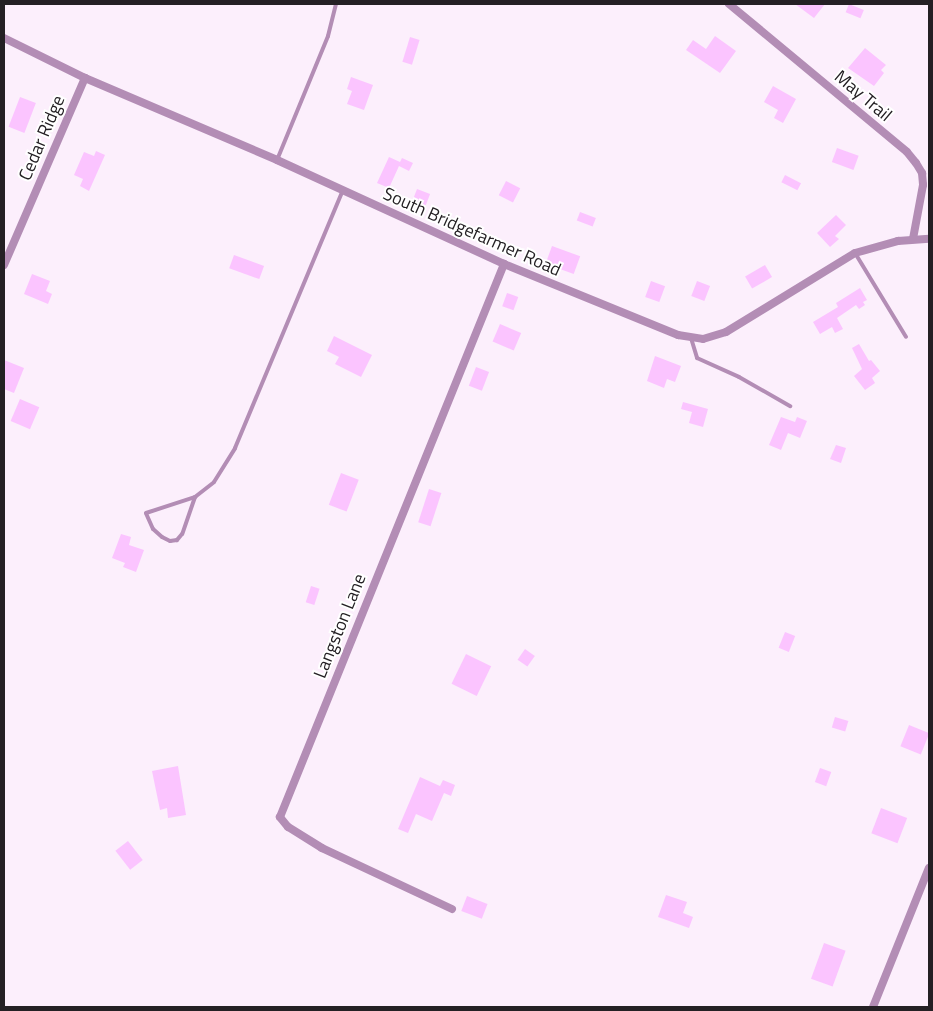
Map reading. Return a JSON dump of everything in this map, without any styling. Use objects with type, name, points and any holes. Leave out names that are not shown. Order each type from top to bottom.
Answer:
[{"type":"street","name":"May Trail","points":[[729,4],[907,152],[916,163],[922,173],[922,185],[913,239]]},
{"type":"street","name":"South Bridgefarmer Road","points":[[4,38],[85,78],[277,160],[504,264],[678,336],[703,339],[726,332],[855,253],[871,247],[913,239],[929,239]]},
{"type":"street","name":"Cedar Ridge","points":[[4,265],[85,78]]},
{"type":"street","name":"Langston Lane","points":[[452,909],[322,848],[288,827],[280,817],[504,264]]},
{"type":"street","points":[[873,1007],[929,868]]},
{"type":"lane","points":[[277,160],[328,36],[336,4]]},
{"type":"lane","points":[[195,497],[182,534],[177,540],[170,541],[162,538],[153,529],[146,513],[195,497],[214,482],[235,448],[343,190]]},
{"type":"lane","points":[[855,253],[906,337]]},
{"type":"lane","points":[[691,338],[696,358],[739,378],[790,406]]},
{"type":"building","points":[[795,4],[825,4],[814,18]]},
{"type":"building","points":[[849,4],[864,10],[860,18],[846,12]]},
{"type":"building","points":[[715,36],[736,51],[720,73],[686,50],[693,40],[706,49]]},
{"type":"building","points":[[410,37],[420,40],[412,65],[402,62]]},
{"type":"building","points":[[865,48],[886,65],[881,70],[884,73],[874,86],[848,68]]},
{"type":"building","points":[[351,77],[373,85],[364,110],[347,104],[352,91],[347,89]]},
{"type":"building","points":[[773,86],[796,99],[783,123],[774,118],[778,110],[764,102]]},
{"type":"building","points":[[20,97],[36,103],[24,133],[9,127]]},
{"type":"building","points":[[837,148],[859,156],[853,170],[832,162]]},
{"type":"building","points":[[96,151],[105,155],[89,191],[80,186],[83,179],[74,175],[84,152],[94,156]]},
{"type":"building","points":[[389,157],[400,162],[402,158],[413,163],[409,171],[399,166],[389,188],[377,183]]},
{"type":"building","points":[[785,175],[801,183],[797,190],[781,182]]},
{"type":"building","points":[[506,181],[520,188],[513,203],[499,195]]},
{"type":"building","points":[[417,189],[430,194],[426,205],[413,200]]},
{"type":"building","points":[[580,212],[596,218],[593,226],[577,220]]},
{"type":"building","points":[[836,215],[846,225],[835,236],[839,239],[830,247],[817,233]]},
{"type":"building","points":[[552,246],[580,256],[574,274],[546,264]]},
{"type":"building","points":[[234,255],[264,266],[259,279],[229,268]]},
{"type":"building","points":[[765,265],[772,277],[752,289],[745,276]]},
{"type":"building","points":[[32,274],[50,281],[46,291],[52,294],[48,304],[24,294]]},
{"type":"building","points":[[651,281],[665,286],[659,302],[645,297]]},
{"type":"building","points":[[697,281],[710,286],[704,301],[691,296]]},
{"type":"building","points":[[860,288],[867,300],[863,302],[865,305],[859,309],[856,305],[837,318],[843,329],[835,333],[832,327],[820,334],[813,322],[838,307],[836,303]]},
{"type":"building","points":[[507,293],[518,297],[513,310],[502,306]]},
{"type":"building","points":[[500,324],[521,333],[514,350],[493,341]]},
{"type":"building","points":[[334,336],[372,355],[361,377],[335,364],[339,357],[327,351]]},
{"type":"building","points":[[859,344],[869,361],[871,360],[880,371],[872,378],[875,383],[865,390],[854,376],[862,369],[852,348]]},
{"type":"building","points":[[655,356],[681,366],[675,382],[667,379],[664,388],[647,381]]},
{"type":"building","points":[[4,360],[24,368],[14,393],[4,389]]},
{"type":"building","points":[[476,367],[489,372],[482,391],[469,386]]},
{"type":"building","points":[[20,399],[39,407],[30,429],[11,421]]},
{"type":"building","points":[[683,402],[708,409],[703,427],[689,423],[692,412],[681,409]]},
{"type":"building","points":[[781,417],[795,422],[797,417],[807,421],[800,438],[788,433],[781,450],[769,445]]},
{"type":"building","points":[[836,445],[846,448],[841,463],[830,459]]},
{"type":"building","points":[[341,473],[359,480],[347,512],[329,505]]},
{"type":"building","points":[[429,489],[441,493],[431,526],[418,522]]},
{"type":"building","points":[[121,534],[131,537],[129,545],[144,550],[136,572],[123,567],[125,563],[112,558]]},
{"type":"building","points":[[311,586],[320,589],[314,605],[306,602]]},
{"type":"building","points":[[785,632],[795,636],[789,652],[779,648]]},
{"type":"building","points":[[525,649],[535,656],[527,667],[518,660]]},
{"type":"building","points":[[466,654],[491,666],[477,696],[452,684]]},
{"type":"building","points":[[835,717],[848,721],[845,732],[832,728]]},
{"type":"building","points":[[909,725],[929,733],[921,755],[900,746]]},
{"type":"building","points":[[178,766],[186,815],[168,818],[167,808],[160,810],[152,771]]},
{"type":"building","points":[[820,768],[831,772],[826,786],[815,782]]},
{"type":"building","points":[[420,777],[440,786],[443,780],[455,785],[451,796],[444,793],[432,821],[416,814],[408,833],[398,829]]},
{"type":"building","points":[[881,808],[907,818],[897,843],[871,833]]},
{"type":"building","points":[[128,841],[143,860],[130,870],[115,851]]},
{"type":"building","points":[[666,895],[687,902],[683,913],[693,917],[689,928],[658,917]]},
{"type":"building","points":[[467,896],[488,904],[482,919],[461,911]]},
{"type":"building","points":[[824,943],[846,951],[833,987],[811,979]]}]
